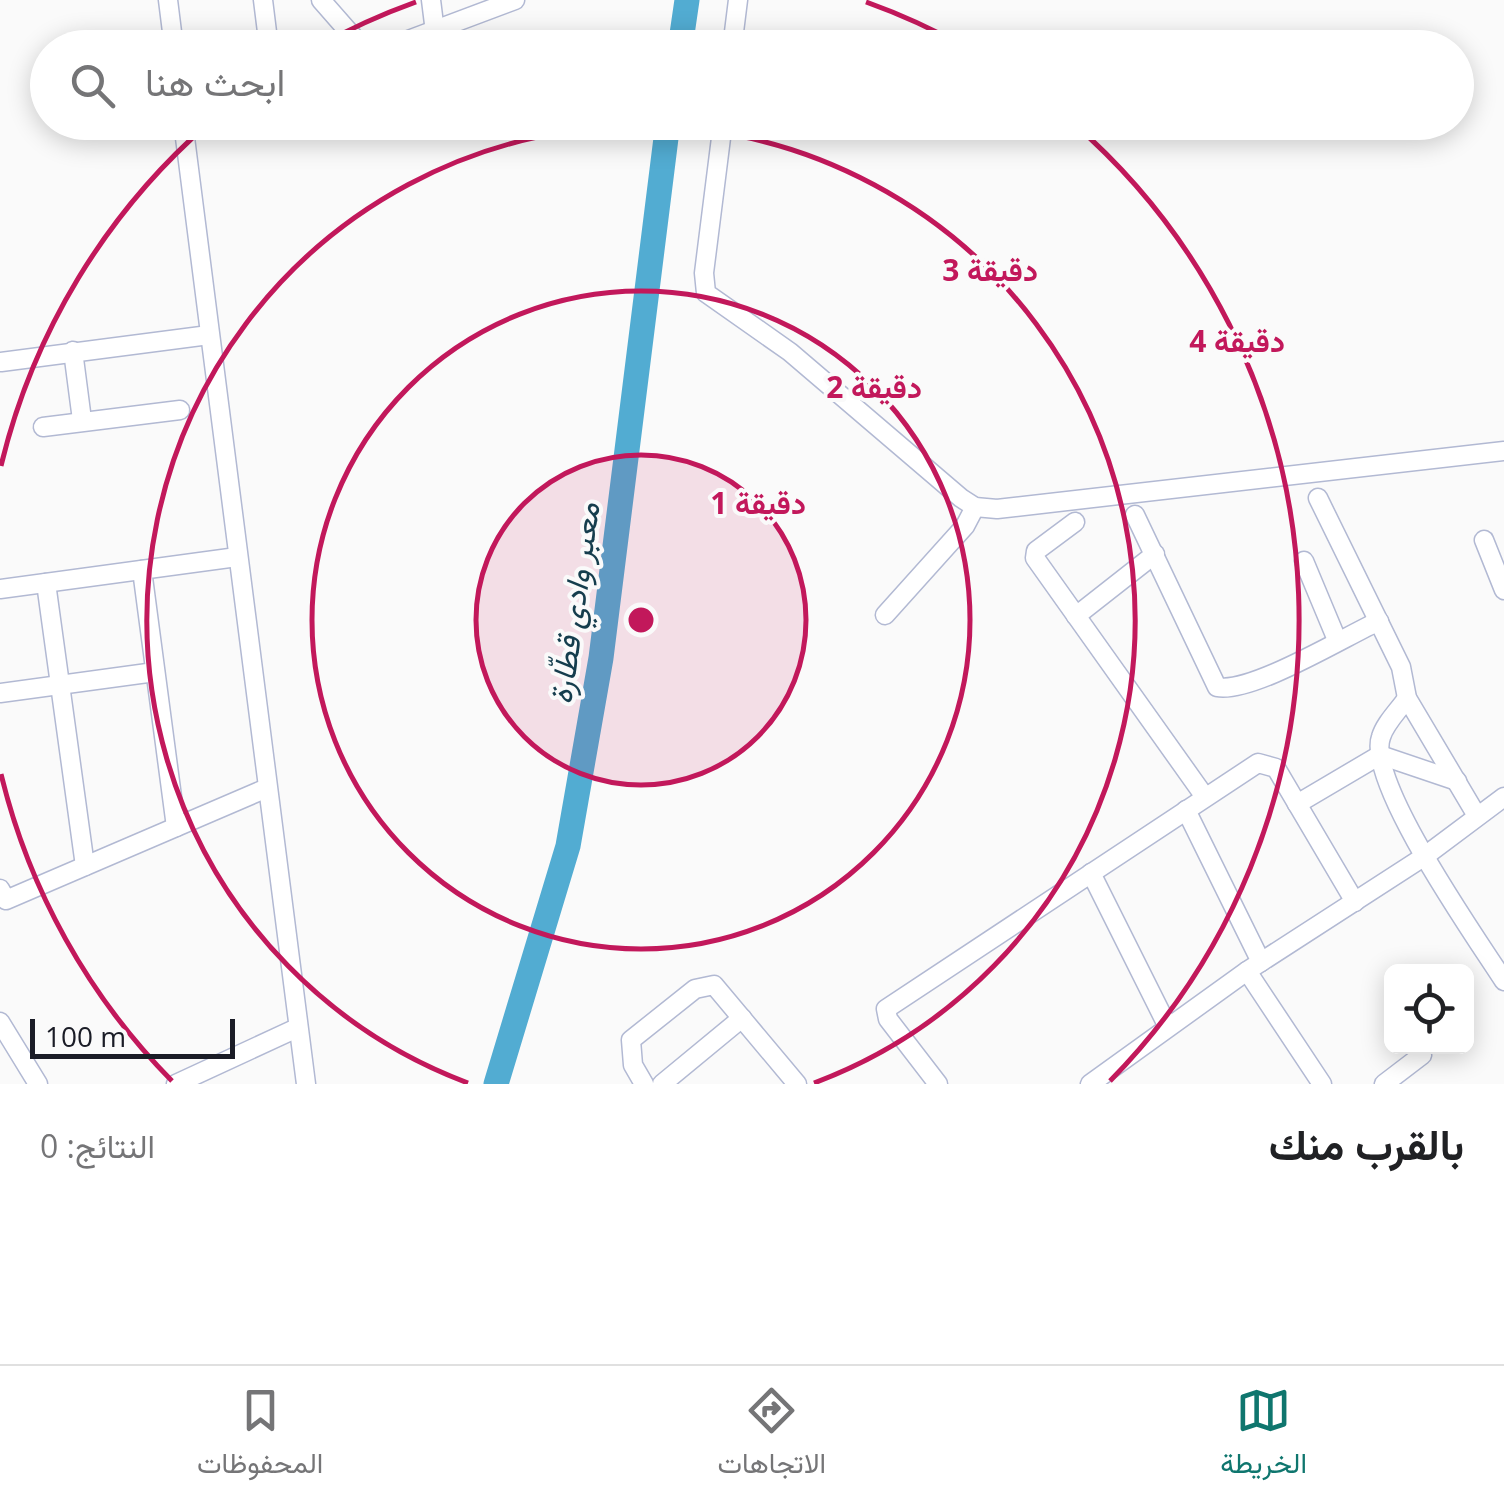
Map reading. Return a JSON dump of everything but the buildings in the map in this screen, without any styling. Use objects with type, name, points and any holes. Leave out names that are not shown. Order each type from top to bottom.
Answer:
[{"type":"street","points":[[168,0],[172,30]]},
{"type":"street","points":[[264,0],[268,30]]},
{"type":"street","points":[[322,0],[348,30]]},
{"type":"street","points":[[431,0],[435,30]]},
{"type":"street","points":[[440,30],[515,0]]},
{"type":"street","points":[[734,30],[738,0]]},
{"type":"street","points":[[185,140],[306,1084]]},
{"type":"street","points":[[721,140],[704,273],[706,292],[790,352],[975,507],[998,509],[1123,497],[1504,451]]},
{"type":"street","points":[[1,362],[209,334]]},
{"type":"street","points":[[73,351],[82,420]]},
{"type":"street","points":[[43,427],[180,410]]},
{"type":"street","points":[[1318,498],[1401,667],[1406,698],[1477,816]]},
{"type":"street","points":[[885,615],[965,526],[975,507]]},
{"type":"street","points":[[1136,515],[1217,687],[1228,689],[1270,676],[1379,621]]},
{"type":"street","points":[[1075,522],[1036,551],[1035,558],[1205,798]]},
{"type":"street","points":[[1484,540],[1504,590]]},
{"type":"street","points":[[1076,616],[1155,554]]},
{"type":"street","points":[[0,589],[238,557]]},
{"type":"street","points":[[1304,562],[1337,640]]},
{"type":"street","points":[[142,570],[176,828]]},
{"type":"street","points":[[46,583],[85,866]]},
{"type":"street","points":[[0,693],[155,672]]},
{"type":"street","points":[[1406,698],[1380,738],[1381,771],[1425,856],[1504,981]]},
{"type":"street","points":[[1297,804],[1380,755],[1456,781]]},
{"type":"street","points":[[938,1084],[888,1020],[886,1009],[1258,762],[1276,768],[1355,902]]},
{"type":"street","points":[[0,888],[6,900],[267,788]]},
{"type":"street","points":[[1090,1084],[1254,966],[1425,856],[1504,797]]},
{"type":"street","points":[[1186,810],[1254,966],[1322,1084]]},
{"type":"street","points":[[1091,873],[1168,1028]]},
{"type":"street","points":[[644,1084],[632,1065],[631,1040],[695,989],[714,985],[796,1083]]},
{"type":"street","points":[[662,1084],[742,1018]]},
{"type":"street","points":[[0,1022],[38,1084]]},
{"type":"street","points":[[176,1084],[297,1028]]},
{"type":"street","points":[[1384,1084],[1422,1054]]},
{"type":"waterway","name":"معبر وادي قطّارة","points":[[683,30],[687,0]]},
{"type":"waterway","name":"معبر وادي قطّارة","points":[[496,1084],[568,846],[601,658],[666,140]]}]
